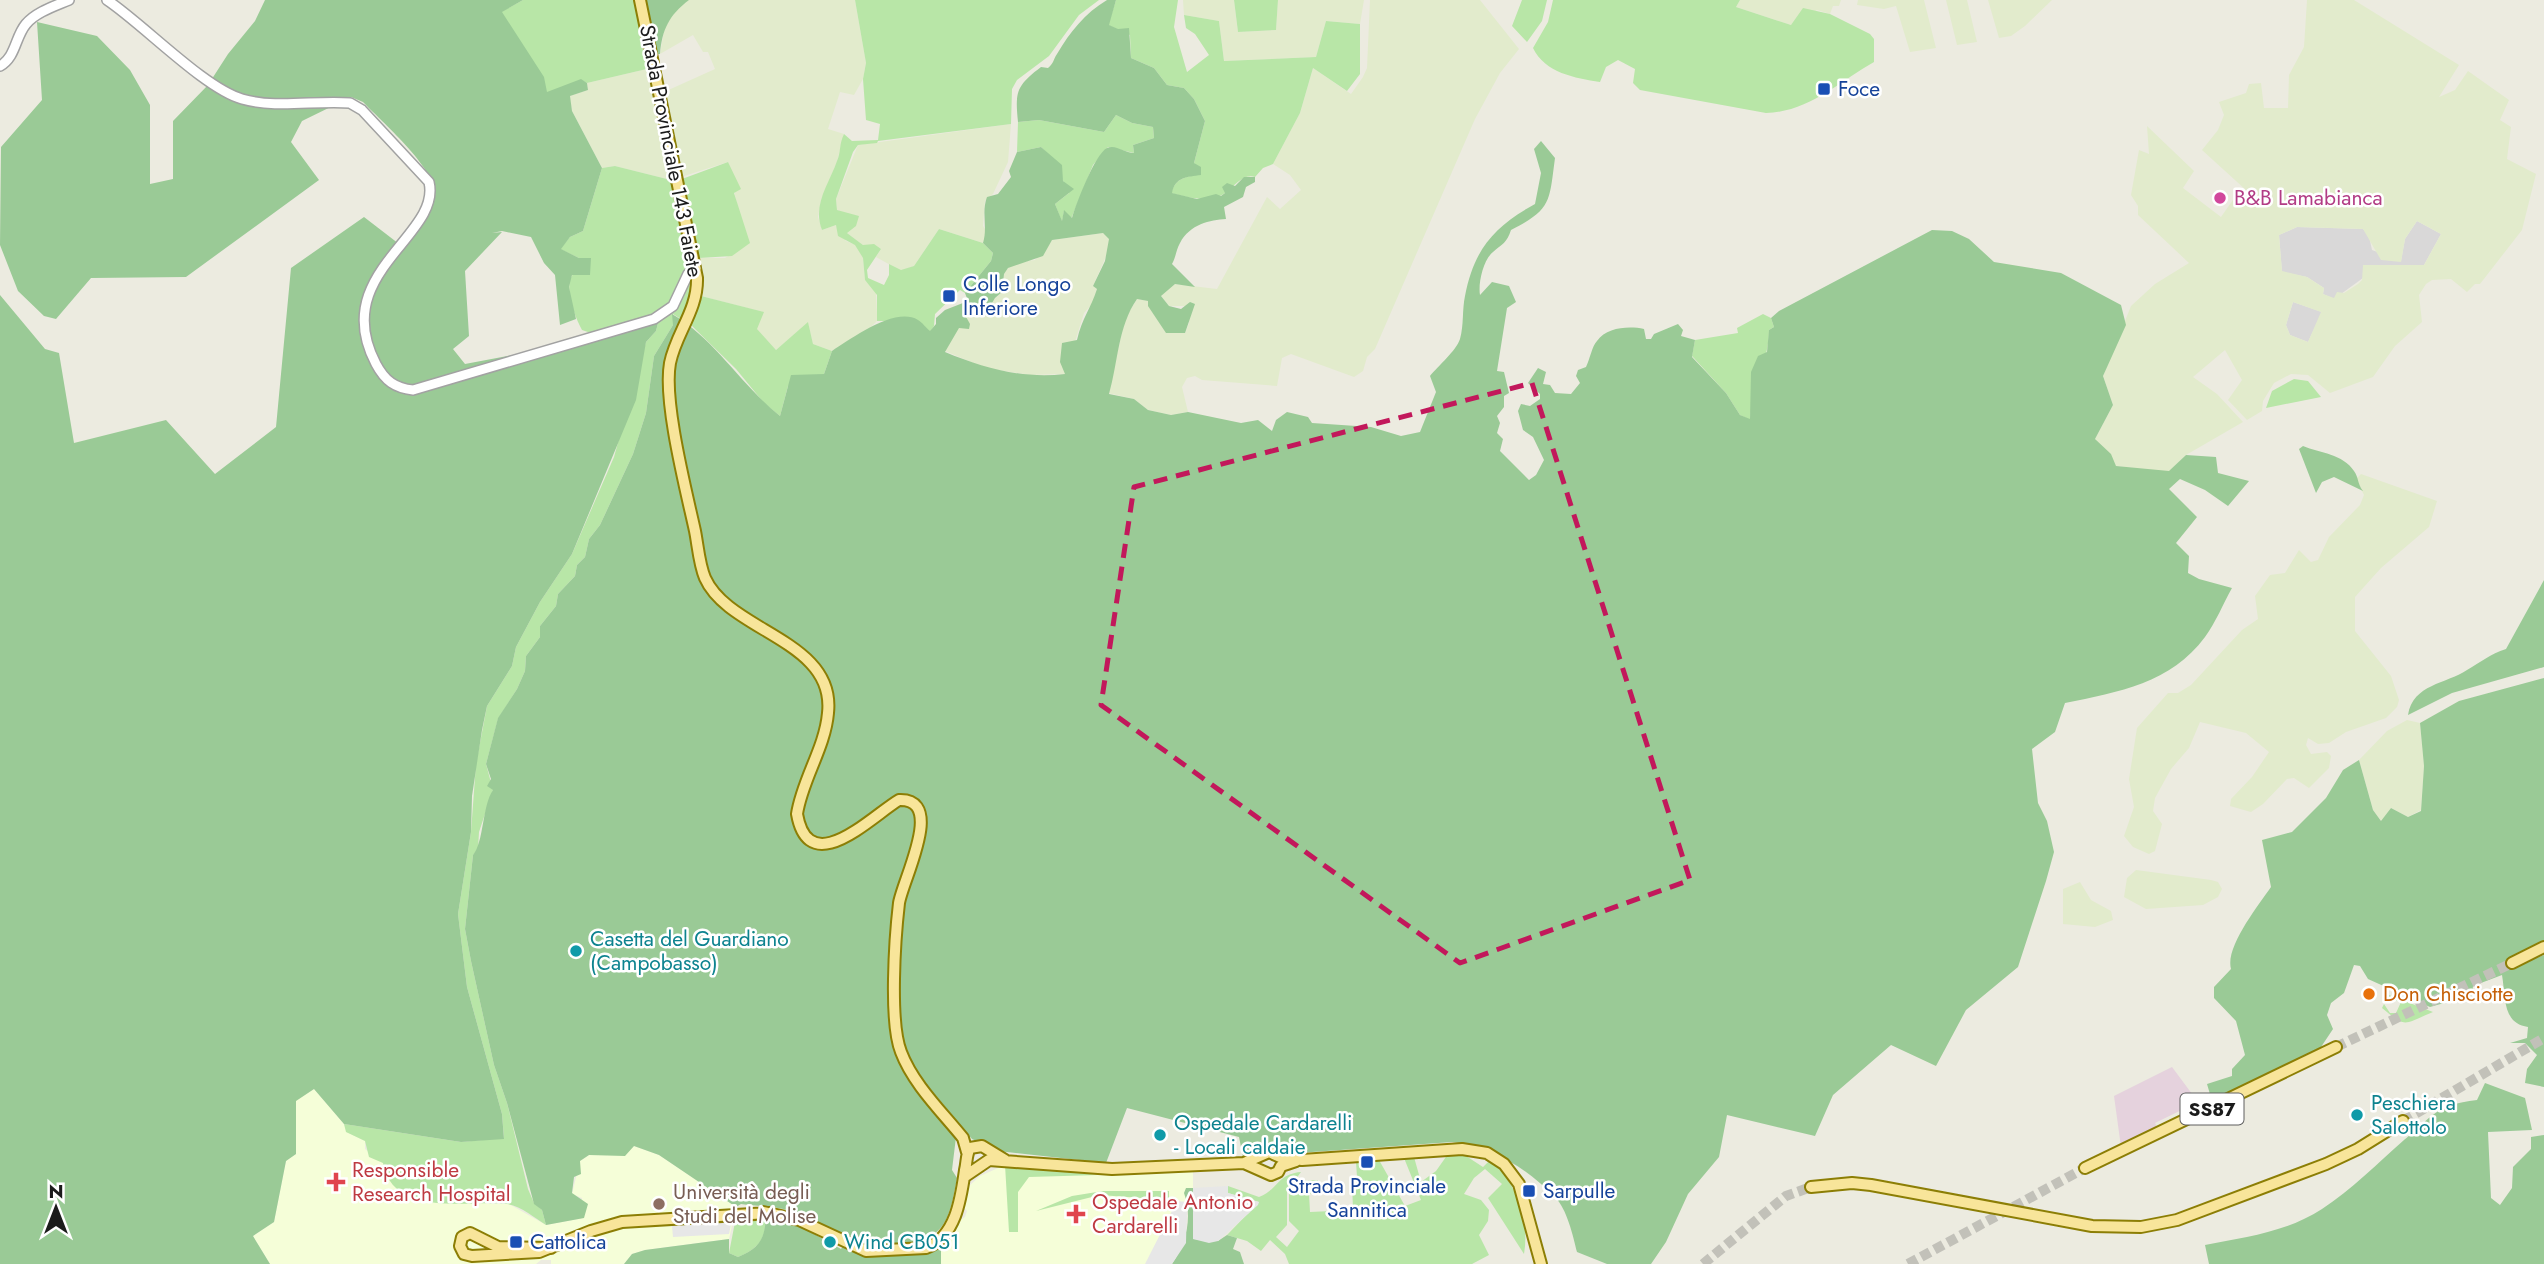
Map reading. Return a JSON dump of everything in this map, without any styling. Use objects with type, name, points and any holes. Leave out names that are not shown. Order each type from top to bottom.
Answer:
[{"type":"main road","name":"Strada Provinciale 143 Faiete","points":[[640,0],[696,268],[696,297],[671,359],[669,383],[683,475],[705,578],[713,591],[730,605],[812,664],[823,680],[828,717],[797,814],[808,837],[821,843],[838,842],[899,800],[912,802],[921,811],[922,825],[899,904],[897,1040],[909,1067],[963,1138],[967,1156]]},
{"type":"main road","points":[[2512,963],[2544,947]]},
{"type":"main road","name":"SS87","points":[[2085,1168],[2336,1046]]},
{"type":"main road","points":[[1811,1187],[1852,1183],[1871,1185],[2092,1226],[2141,1227],[2178,1220],[2326,1164],[2358,1149],[2403,1121]]},
{"type":"main road","name":"Strada Provinciale 143 Faiete","points":[[963,1138],[1005,1160]]},
{"type":"main road","points":[[551,1248],[498,1247],[479,1235],[470,1233],[460,1241],[464,1254],[530,1253],[551,1248],[606,1226],[731,1211],[770,1213],[799,1220],[861,1250],[935,1244],[949,1230],[957,1212],[967,1156],[982,1146],[989,1160],[964,1177]]},
{"type":"main road","name":"Strada Provinciale 143 Faiete","points":[[1260,1163],[1269,1152],[1281,1162],[1462,1149],[1487,1153],[1504,1164],[1519,1184],[1541,1264]]},
{"type":"main road","points":[[967,1156],[978,1168]]},
{"type":"main road","name":"Strada Provinciale 143 Faiete","points":[[989,1160],[1112,1169],[1260,1163],[1271,1175],[1278,1172],[1281,1162]]},
{"type":"main road","points":[[477,1255],[483,1243],[479,1235]]},
{"type":"street","points":[[0,66],[8,62],[25,25],[40,13],[69,0]]},
{"type":"street","points":[[107,0],[218,86],[240,99],[267,103],[350,103],[362,110],[429,182],[432,192],[429,204],[372,284],[365,307],[368,348],[381,374],[397,388],[413,390],[654,319],[673,306],[688,274],[696,268]]},
{"type":"highlighted area","points":[[1532,383],[1690,880],[1460,963],[1101,705],[1134,487]]},
{"type":"shaded area","points":[[689,0],[855,0],[866,63],[863,79],[854,95],[840,92],[828,129],[844,134],[837,162],[821,200],[818,217],[822,230],[836,225],[846,241],[856,245],[863,258],[865,280],[876,290],[877,321],[866,332],[832,351],[813,344],[808,323],[776,350],[756,329],[763,312],[701,296],[703,282],[699,258],[725,258],[749,243],[740,219],[728,162],[681,177],[664,92],[715,69],[708,52],[703,52],[693,35],[660,54],[664,30],[675,9]]},
{"type":"shaded area","points":[[1183,0],[1234,0],[1238,32],[1276,30],[1278,0],[1364,0],[1360,24],[1326,21],[1316,57],[1224,61],[1219,21],[1184,15]]},
{"type":"shaded area","points":[[1370,0],[1480,0],[1519,49],[1500,73],[1475,119],[1363,371],[1354,377],[1291,354],[1282,358],[1277,386],[1202,380],[1195,376],[1187,378],[1182,387],[1188,412],[1171,415],[1148,410],[1134,399],[1108,393],[1125,319],[1137,299],[1149,301],[1152,312],[1185,333],[1189,323],[1186,306],[1169,306],[1161,296],[1165,290],[1175,284],[1217,289],[1267,197],[1280,209],[1301,190],[1290,175],[1273,164],[1300,113],[1313,68],[1351,94],[1363,77],[1367,68]]},
{"type":"shaded area","points":[[1740,0],[1841,0],[1839,6],[1833,6],[1830,14],[1817,10],[1791,25],[1736,7]]},
{"type":"shaded area","points":[[1858,0],[1924,0],[1936,48],[1910,52],[1896,6],[1884,9],[1857,5]]},
{"type":"shaded area","points":[[1946,0],[1967,0],[1977,42],[1957,45]]},
{"type":"shaded area","points":[[1988,0],[2052,0],[2025,26],[2011,36],[1999,38]]},
{"type":"shaded area","points":[[2307,0],[2354,0],[2459,65],[2439,97],[2455,90],[2468,71],[2509,100],[2500,120],[2511,127],[2507,159],[2536,174],[2522,230],[2480,284],[2475,284],[2467,292],[2451,279],[2432,280],[2426,284],[2419,295],[2422,322],[2395,346],[2373,377],[2330,393],[2308,375],[2291,374],[2274,383],[2263,401],[2262,411],[2247,420],[2228,400],[2242,380],[2225,350],[2193,377],[2217,394],[2243,422],[2186,455],[2169,472],[2116,466],[2095,439],[2113,405],[2103,376],[2131,306],[2155,284],[2189,263],[2138,215],[2138,206],[2131,195],[2139,150],[2149,154],[2147,126],[2194,171],[2183,188],[2221,217],[2235,197],[2247,191],[2202,150],[2218,130],[2224,115],[2219,102],[2246,93],[2249,84],[2261,83],[2264,108],[2288,108],[2289,75],[2304,47]],"holes":[[[2417,221],[2441,234],[2424,265],[2363,265],[2362,280],[2344,293],[2337,292],[2334,298],[2323,294],[2324,288],[2307,277],[2282,271],[2279,235],[2297,227],[2363,229],[2381,260],[2401,262],[2405,239]],[[2293,302],[2321,312],[2308,342],[2290,335],[2286,325]]]},
{"type":"shaded area","points":[[651,68],[675,181],[615,166],[602,168],[572,111],[569,96],[588,90],[587,83]]},
{"type":"shaded area","points":[[1011,124],[1008,162],[993,194],[985,201],[983,226],[987,232],[983,243],[939,229],[914,266],[901,271],[876,257],[881,249],[863,245],[847,233],[847,214],[837,210],[836,199],[858,145]]},
{"type":"shaded area","points":[[2417,221],[2441,234],[2424,265],[2381,265],[2334,299],[2323,294],[2324,288],[2307,277],[2282,272],[2279,235],[2297,227],[2363,229],[2369,236],[2372,250],[2401,261],[2405,239]]},
{"type":"shaded area","points":[[1103,233],[1110,239],[1108,252],[1093,286],[1097,289],[1093,303],[1084,313],[1065,374],[1030,375],[985,368],[945,351],[964,316],[978,315],[1002,292],[1004,274],[1008,268],[1018,262],[1035,260],[1052,240]]},
{"type":"shaded area","points":[[2293,302],[2322,312],[2308,342],[2290,335],[2286,325]]},
{"type":"shaded area","points":[[2361,474],[2437,501],[2429,527],[2381,568],[2355,597],[2355,631],[2391,676],[2399,700],[2397,707],[2386,718],[2346,732],[2329,743],[2318,744],[2308,738],[2306,745],[2311,754],[2327,752],[2331,756],[2329,768],[2309,788],[2294,778],[2287,779],[2263,804],[2251,812],[2230,806],[2231,799],[2252,777],[2269,752],[2246,733],[2200,722],[2189,748],[2171,769],[2155,798],[2153,811],[2162,824],[2155,851],[2149,854],[2133,847],[2124,836],[2134,807],[2129,779],[2137,728],[2168,693],[2178,693],[2191,685],[2242,630],[2258,619],[2255,596],[2270,575],[2285,573],[2299,550],[2311,562],[2318,560],[2329,537],[2360,505],[2364,495],[2356,479]]},
{"type":"shaded area","points":[[2407,720],[2420,723],[2424,766],[2421,810],[2408,817],[2391,808],[2382,822],[2373,810],[2359,760],[2387,731]]},
{"type":"shaded area","points":[[2136,870],[2211,880],[2218,882],[2222,889],[2218,897],[2203,905],[2146,909],[2124,897],[2127,878]]},
{"type":"shaded area","points":[[2080,882],[2091,900],[2111,911],[2113,920],[2095,927],[2063,924],[2063,889]]},
{"type":"shaded area","points":[[2172,1067],[2198,1102],[2155,1123],[2158,1129],[2121,1147],[2114,1096]]},
{"type":"shaded area","name":"Responsible Research Hospital","points":[[314,1089],[344,1124],[347,1132],[365,1141],[365,1149],[383,1163],[385,1175],[429,1201],[509,1204],[546,1225],[583,1218],[582,1198],[572,1194],[580,1161],[589,1155],[630,1149],[634,1146],[659,1155],[736,1207],[729,1239],[645,1250],[632,1254],[624,1264],[551,1264],[551,1260],[541,1260],[536,1264],[270,1264],[253,1236],[274,1222],[286,1161],[296,1154],[295,1101]]},
{"type":"shaded area","name":"Ospedale Antonio Cardarelli","points":[[1005,1165],[1099,1175],[1193,1172],[1193,1188],[1186,1188],[1187,1202],[1172,1264],[941,1264],[941,1248],[957,1222],[965,1217],[967,1211],[963,1207],[969,1186],[980,1176]]},
{"type":"shaded area","points":[[1228,1186],[1228,1193],[1259,1202],[1258,1205],[1218,1241],[1209,1243],[1193,1239],[1193,1188]]},
{"type":"shaded area","points":[[1177,1201],[1187,1202],[1186,1243],[1172,1264],[1145,1264]]},
{"type":"shaded area","points":[[732,1220],[729,1234],[673,1237],[672,1226]]},
{"type":"green space","points":[[265,0],[523,0],[502,12],[544,77],[547,92],[581,79],[587,83],[588,90],[570,96],[572,111],[602,168],[583,231],[570,237],[561,249],[579,258],[591,258],[590,275],[572,275],[569,287],[576,319],[560,325],[555,275],[544,263],[531,237],[502,231],[492,233],[502,232],[465,271],[469,336],[453,349],[465,364],[619,335],[659,319],[656,331],[646,342],[636,400],[572,554],[540,602],[516,647],[512,666],[487,706],[482,730],[472,796],[471,832],[458,914],[467,987],[502,1114],[504,1139],[461,1142],[344,1124],[314,1089],[296,1101],[296,1154],[286,1161],[274,1222],[253,1236],[270,1264],[0,1264],[0,295],[45,349],[59,353],[74,443],[166,420],[215,474],[276,427],[291,268],[364,217],[403,247],[427,216],[435,196],[434,185],[428,173],[407,146],[363,102],[351,97],[302,121],[291,142],[319,180],[186,277],[91,278],[56,319],[44,316],[18,291],[0,245],[1,147],[42,100],[37,22],[97,36],[130,70],[150,105],[150,184],[173,179],[173,121],[208,85],[228,54],[255,21]]},
{"type":"green space","points":[[523,0],[636,0],[651,68],[587,83],[581,80],[547,93],[501,12]]},
{"type":"green space","points":[[645,0],[689,0],[676,11],[668,24],[660,54],[657,54]]},
{"type":"green space","points":[[855,0],[1099,0],[1079,15],[1049,56],[1017,80],[1012,89],[1011,124],[878,141],[858,145],[853,152],[836,199],[837,210],[859,216],[856,226],[847,233],[863,245],[874,244],[881,249],[867,270],[868,278],[884,285],[889,275],[889,264],[901,270],[914,266],[939,229],[983,243],[993,253],[991,261],[965,293],[960,290],[935,314],[934,326],[930,332],[910,319],[877,321],[877,295],[865,280],[863,258],[855,245],[838,236],[836,225],[822,230],[819,221],[820,203],[838,158],[844,134],[852,141],[878,140],[880,124],[866,120],[863,79],[866,63]]},
{"type":"green space","points":[[1107,0],[1116,0],[1109,25],[1118,29],[1129,28],[1131,58],[1154,68],[1167,85],[1184,88],[1194,99],[1205,121],[1194,163],[1201,167],[1201,175],[1179,181],[1172,193],[1197,199],[1216,194],[1221,196],[1225,193],[1222,187],[1227,183],[1235,186],[1244,177],[1255,177],[1255,182],[1246,187],[1243,197],[1224,207],[1226,219],[1195,227],[1179,246],[1172,264],[1195,287],[1175,284],[1161,296],[1169,306],[1181,309],[1190,302],[1195,304],[1185,333],[1166,333],[1148,306],[1148,301],[1137,299],[1122,333],[1109,394],[1134,399],[1148,410],[1171,415],[1188,412],[1241,423],[1258,420],[1272,431],[1276,420],[1287,412],[1308,417],[1312,423],[1371,427],[1401,436],[1420,432],[1436,392],[1430,376],[1460,339],[1465,296],[1480,253],[1497,231],[1535,204],[1541,173],[1534,149],[1541,141],[1555,158],[1546,203],[1534,216],[1511,230],[1506,241],[1489,256],[1482,272],[1480,290],[1480,295],[1492,282],[1509,286],[1516,302],[1507,308],[1497,371],[1504,372],[1509,393],[1504,396],[1504,407],[1497,416],[1500,423],[1497,433],[1503,439],[1500,451],[1529,480],[1536,475],[1544,460],[1533,437],[1523,430],[1518,411],[1521,404],[1530,406],[1540,399],[1540,394],[1528,383],[1538,368],[1546,372],[1543,384],[1550,385],[1555,393],[1571,394],[1580,383],[1576,376],[1578,370],[1586,367],[1595,343],[1601,336],[1619,329],[1638,328],[1644,329],[1646,339],[1651,339],[1654,334],[1678,324],[1683,330],[1681,336],[1695,340],[1692,357],[1726,393],[1740,415],[1750,419],[1751,372],[1758,356],[1767,352],[1769,330],[1774,327],[1771,318],[1779,311],[1932,230],[1952,231],[1969,239],[1994,262],[2061,273],[2121,305],[2126,325],[2103,376],[2113,405],[2095,439],[2111,454],[2116,466],[2169,471],[2186,455],[2216,457],[2218,473],[2249,481],[2228,506],[2205,490],[2180,479],[2169,489],[2197,517],[2176,543],[2189,556],[2188,573],[2199,579],[2232,588],[2205,637],[2191,653],[2160,675],[2105,695],[2065,703],[2055,732],[2032,749],[2038,803],[2047,821],[2054,852],[2018,967],[1966,1010],[1936,1066],[1891,1045],[1833,1095],[1815,1136],[1727,1115],[1719,1157],[1688,1194],[1666,1242],[1651,1264],[1607,1264],[1577,1252],[1566,1215],[1555,1197],[1508,1160],[1467,1145],[1452,1142],[1243,1157],[1239,1137],[1127,1108],[1106,1163],[998,1151],[972,1139],[922,1079],[915,1081],[956,1137],[952,1170],[957,1178],[952,1204],[943,1224],[937,1232],[917,1242],[868,1243],[784,1209],[741,1204],[736,1207],[659,1155],[634,1146],[625,1156],[589,1155],[580,1161],[581,1174],[574,1177],[572,1193],[588,1204],[584,1218],[546,1225],[542,1210],[534,1204],[494,1065],[465,929],[473,855],[493,790],[487,786],[491,779],[486,764],[498,718],[517,689],[525,671],[526,656],[540,637],[540,626],[556,606],[558,594],[575,576],[577,565],[585,557],[589,539],[600,525],[633,454],[646,413],[654,356],[673,325],[672,314],[702,337],[780,416],[791,375],[824,374],[832,351],[861,332],[898,317],[920,321],[930,331],[936,324],[936,318],[945,310],[968,301],[965,293],[991,261],[993,253],[983,243],[985,203],[987,197],[998,194],[1011,177],[1009,171],[1017,152],[1041,147],[1062,165],[1063,181],[1074,189],[1055,204],[1062,221],[1064,210],[1072,218],[1086,180],[1102,152],[1114,147],[1134,153],[1133,145],[1154,138],[1153,127],[1132,123],[1116,115],[1104,132],[1039,120],[1018,122],[1017,96],[1026,79],[1041,67],[1050,66],[1073,31]],"holes":[[[1103,233],[1109,239],[1105,261],[1093,286],[1097,289],[1077,340],[1062,343],[1060,362],[1065,374],[1034,375],[1004,371],[945,352],[959,328],[969,329],[970,324],[965,315],[986,313],[1002,292],[1004,274],[1008,268],[1043,256],[1052,240]]]},
{"type":"green space","points":[[1116,0],[1178,0],[1174,27],[1187,72],[1209,55],[1195,34],[1186,28],[1184,15],[1219,21],[1224,61],[1316,57],[1326,21],[1360,24],[1360,74],[1347,91],[1313,68],[1300,113],[1273,164],[1263,168],[1255,177],[1246,177],[1222,195],[1210,199],[1171,193],[1179,181],[1201,174],[1194,163],[1205,121],[1194,99],[1184,88],[1167,85],[1154,68],[1131,58],[1130,35],[1108,25]]},
{"type":"green space","points":[[1234,0],[1278,0],[1276,30],[1238,32]]},
{"type":"green space","points":[[1522,0],[1547,0],[1542,21],[1527,42],[1512,26]]},
{"type":"green space","points":[[1553,0],[1740,0],[1736,7],[1791,25],[1803,8],[1830,14],[1870,34],[1874,39],[1874,62],[1809,102],[1766,113],[1640,90],[1633,83],[1635,69],[1618,60],[1606,67],[1600,82],[1581,79],[1553,69],[1533,48],[1548,22]]},
{"type":"green space","points":[[1116,115],[1132,123],[1153,127],[1154,138],[1133,145],[1134,153],[1108,147],[1093,165],[1071,219],[1064,211],[1062,222],[1055,204],[1069,193],[1054,163],[1041,147],[1017,152],[1018,122],[1039,120],[1104,132]]},
{"type":"green space","points":[[728,162],[741,189],[734,193],[750,243],[732,256],[699,258],[682,179]]},
{"type":"green space","points":[[615,166],[675,181],[685,235],[684,272],[679,289],[669,304],[654,316],[591,333],[582,330],[579,324],[573,310],[569,286],[575,272],[591,259],[579,258],[560,249],[570,237],[583,231],[602,168]]},
{"type":"green space","points":[[691,281],[694,281],[684,321],[673,314],[673,325],[654,356],[646,413],[633,454],[600,525],[589,539],[585,557],[577,565],[575,576],[558,594],[556,606],[540,626],[540,637],[526,656],[525,671],[517,689],[498,719],[486,764],[493,790],[479,832],[478,849],[473,855],[465,929],[494,1065],[507,1103],[528,1189],[534,1203],[542,1210],[546,1225],[523,1210],[507,1204],[434,1203],[416,1199],[401,1192],[390,1180],[383,1163],[369,1157],[365,1141],[346,1132],[344,1124],[461,1142],[504,1138],[502,1114],[467,987],[458,914],[471,832],[476,764],[487,706],[512,666],[516,647],[540,602],[572,554],[614,457],[646,342],[656,331],[659,319],[672,314]]},
{"type":"green space","points":[[701,296],[764,312],[757,329],[776,350],[808,322],[813,344],[832,351],[824,374],[788,386],[780,416],[764,403],[736,369],[691,325]]},
{"type":"green space","points":[[1763,314],[1771,318],[1774,327],[1769,330],[1750,420],[1740,415],[1726,393],[1692,356],[1695,340],[1738,333],[1737,328]]},
{"type":"green space","points":[[2294,379],[2308,381],[2321,397],[2266,408],[2272,391]]},
{"type":"green space","points":[[2303,446],[2344,461],[2354,471],[2363,491],[2334,477],[2322,482],[2316,493],[2299,449]]},
{"type":"green space","points":[[2544,580],[2544,667],[2452,693],[2408,715],[2416,697],[2423,691],[2506,649]]},
{"type":"green space","points":[[2544,678],[2544,941],[2509,961],[2514,967],[2544,955],[2544,1087],[2525,1083],[2527,1069],[2537,1055],[2525,1043],[2510,1043],[2527,1038],[2528,1027],[2520,1025],[2509,1015],[2502,975],[2473,986],[2472,995],[2430,1007],[2368,979],[2360,966],[2354,965],[2344,993],[2331,1003],[2327,1015],[2333,1029],[2319,1050],[2212,1101],[2207,1084],[2232,1076],[2232,1069],[2245,1055],[2236,1021],[2214,998],[2214,987],[2231,969],[2230,960],[2238,938],[2271,887],[2262,840],[2292,832],[2326,798],[2343,770],[2359,760],[2373,810],[2381,821],[2391,808],[2408,817],[2421,811],[2424,766],[2420,723],[2459,701]]},
{"type":"green space","points":[[2389,995],[2433,1012],[2410,1022],[2401,1022],[2382,1008],[2384,1004],[2390,1013],[2396,1013],[2401,1002],[2386,998]]},
{"type":"green space","points":[[2485,1083],[2525,1098],[2532,1130],[2488,1132],[2491,1198],[2500,1205],[2512,1188],[2513,1167],[2531,1149],[2531,1137],[2544,1135],[2544,1264],[2209,1264],[2205,1245],[2265,1233],[2309,1217],[2343,1193],[2436,1113],[2452,1105],[2477,1100]]},
{"type":"green space","points":[[1448,1154],[1463,1154],[1483,1167],[1490,1160],[1507,1179],[1523,1215],[1524,1254],[1488,1198],[1502,1184],[1485,1169],[1474,1178],[1464,1194],[1481,1200],[1489,1210],[1488,1221],[1479,1235],[1489,1255],[1472,1264],[1289,1264],[1285,1254],[1270,1240],[1261,1251],[1247,1241],[1227,1235],[1259,1202],[1228,1193],[1228,1186],[1259,1197],[1287,1176],[1301,1172],[1287,1191],[1287,1225],[1276,1237],[1287,1247],[1299,1231],[1289,1221],[1289,1193],[1303,1181],[1318,1180],[1319,1193],[1309,1194],[1310,1212],[1353,1210],[1352,1181],[1357,1177],[1356,1162],[1379,1160],[1405,1206],[1421,1200],[1404,1158],[1414,1157],[1421,1182],[1436,1171]]},
{"type":"green space","points":[[1005,1165],[1098,1175],[1029,1177],[1018,1192],[1018,1232],[1009,1232]]},
{"type":"green space","points":[[1186,1188],[1193,1188],[1193,1239],[1218,1241],[1227,1235],[1237,1238],[1233,1249],[1240,1252],[1244,1264],[1172,1264],[1187,1230],[1188,1212],[1184,1193]]},
{"type":"green space","points":[[1103,1191],[1169,1191],[1169,1200],[1100,1195],[1036,1211],[1072,1196]]},
{"type":"green space","points":[[766,1216],[765,1230],[757,1246],[738,1257],[729,1253],[736,1217]]},
{"type":"green space","points":[[766,1216],[796,1224],[841,1249],[843,1246],[867,1254],[904,1255],[941,1248],[941,1264],[624,1264],[632,1254],[645,1250],[729,1239],[729,1253],[738,1257],[752,1250],[760,1241]]},
{"type":"tunnel","points":[[2336,1047],[2512,963]]},
{"type":"tunnel","points":[[2403,1121],[2544,1038]]},
{"type":"tunnel","points":[[1908,1264],[2085,1168]]},
{"type":"tunnel","points":[[1703,1264],[1786,1196],[1811,1187]]},
{"type":"place","name":"Foce","points":[[1824,89]]},
{"type":"place","name":"B&B Lamabianca","points":[[2220,198]]},
{"type":"place","name":"Colle Longo Inferiore","points":[[949,296]]},
{"type":"place","name":"Casetta del Guardiano (Campobasso)","points":[[576,951]]},
{"type":"place","name":"Don Chisciotte","points":[[2369,994]]},
{"type":"place","name":"Peschiera Salottolo","points":[[2357,1115]]},
{"type":"place","name":"Ospedale Cardarelli - Locali caldaie","points":[[1160,1135]]},
{"type":"place","name":"Strada Provinciale Sannitica","points":[[1367,1162]]},
{"type":"place","name":"Responsible Research Hospital","points":[[336,1182]]},
{"type":"place","name":"Sarpulle","points":[[1529,1191]]},
{"type":"place","name":"Università degli Studi del Molise","points":[[659,1204]]},
{"type":"place","name":"Ospedale Antonio Cardarelli","points":[[1076,1214]]},
{"type":"place","name":"Cattolica","points":[[516,1242]]},
{"type":"place","name":"Wind CB051","points":[[830,1242]]}]
